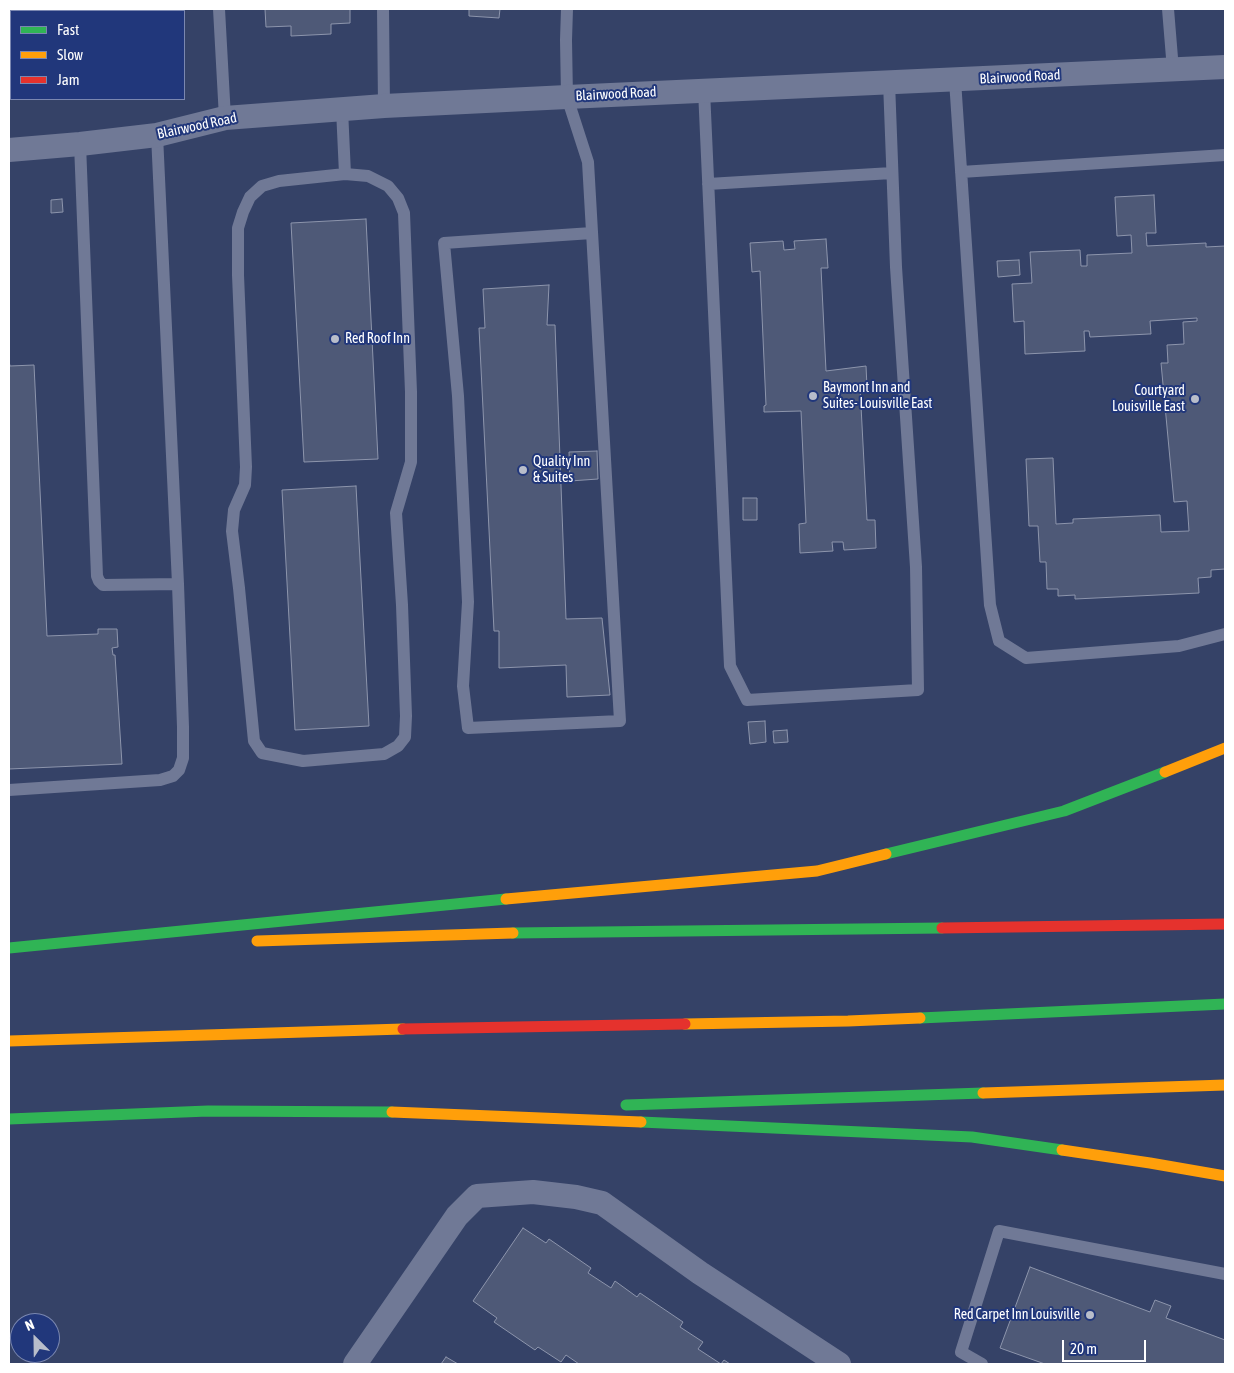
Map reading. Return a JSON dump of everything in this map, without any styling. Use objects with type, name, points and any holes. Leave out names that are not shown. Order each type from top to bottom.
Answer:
[{"type":"highway","points":[[9,949],[623,888],[817,871],[1064,811],[1225,748]]},
{"type":"highway","points":[[244,941],[509,932],[1225,924]]},
{"type":"highway","points":[[9,949],[166,944]]},
{"type":"highway","points":[[9,1042],[405,1028],[848,1021],[1225,1004]]},
{"type":"highway","points":[[612,1106],[1225,1085]]},
{"type":"highway","points":[[9,1119],[208,1111],[415,1112],[563,1107]]},
{"type":"highway","points":[[415,1112],[972,1137],[1225,1176]]},
{"type":"street","name":"Blairwood Road","points":[[9,150],[157,135],[225,118],[384,106],[1225,67]]},
{"type":"street","points":[[355,1364],[457,1216],[477,1196],[533,1192],[576,1197],[602,1203],[700,1273],[839,1364]]},
{"type":"lane","points":[[219,9],[225,118]]},
{"type":"lane","points":[[383,9],[384,106]]},
{"type":"lane","points":[[567,9],[567,97],[588,162],[620,721],[468,728],[463,686],[468,602],[459,406],[444,243],[592,233]]},
{"type":"lane","points":[[1168,9],[1173,70]]},
{"type":"lane","points":[[955,80],[990,605],[998,641],[1026,658],[1179,646],[1225,634]]},
{"type":"lane","points":[[704,90],[730,666],[747,700],[918,690],[916,567],[896,267],[889,82]]},
{"type":"lane","points":[[342,109],[345,174]]},
{"type":"lane","points":[[9,790],[160,780],[173,776],[179,770],[183,758],[178,584],[157,135]]},
{"type":"lane","points":[[80,144],[97,576],[99,582],[103,585],[178,584]]},
{"type":"lane","points":[[961,172],[1225,155]]},
{"type":"lane","points":[[708,184],[892,173]]},
{"type":"lane","points":[[345,174],[368,176],[388,186],[398,198],[404,213],[411,462],[396,513],[406,716],[405,737],[398,746],[384,754],[303,761],[262,753],[254,741],[232,531],[234,510],[245,485],[246,467],[238,275],[238,228],[250,198],[262,186],[279,181],[345,174]]},
{"type":"lane","points":[[982,1364],[961,1352],[999,1231],[1225,1274]]},
{"type":"building","points":[[265,9],[350,9],[350,23],[331,24],[331,34],[291,36],[291,26],[266,27]]},
{"type":"building","points":[[469,9],[500,9],[499,18],[469,16]]},
{"type":"building","name":"Courtyard Louisville East","points":[[1154,195],[1156,233],[1146,233],[1147,246],[1206,243],[1206,247],[1225,246],[1225,569],[1211,570],[1211,577],[1198,578],[1199,593],[1075,599],[1075,595],[1058,596],[1058,589],[1047,589],[1046,562],[1040,562],[1038,526],[1029,526],[1026,459],[1053,458],[1056,524],[1073,523],[1073,519],[1160,515],[1161,532],[1189,531],[1187,501],[1174,502],[1161,363],[1168,363],[1167,345],[1184,344],[1183,322],[1197,321],[1197,318],[1150,321],[1151,334],[1090,337],[1089,331],[1084,331],[1085,351],[1025,354],[1024,321],[1014,322],[1012,284],[1032,283],[1030,252],[1080,250],[1081,266],[1087,266],[1087,255],[1132,253],[1131,235],[1117,236],[1115,197]]},
{"type":"building","points":[[62,199],[63,212],[51,213],[51,200]]},
{"type":"building","name":"Red Roof Inn","points":[[366,219],[378,459],[304,462],[291,223]]},
{"type":"building","name":"Baymont Inn and Suites- Louisville East","points":[[826,239],[828,268],[821,268],[826,371],[866,366],[867,387],[860,387],[867,520],[875,520],[876,548],[844,550],[843,542],[832,542],[833,551],[800,553],[799,524],[806,523],[801,411],[764,412],[764,406],[766,405],[760,271],[752,272],[750,243],[783,241],[784,250],[795,249],[794,241]]},
{"type":"building","points":[[1019,260],[1020,275],[998,277],[997,261]]},
{"type":"building","name":"Quality Inn & Suites","points":[[549,285],[547,325],[555,325],[566,619],[602,618],[610,695],[567,697],[566,665],[499,668],[499,631],[494,631],[479,328],[485,328],[483,289]]},
{"type":"building","points":[[9,361],[10,366],[34,365],[47,636],[98,634],[98,629],[117,629],[118,647],[112,648],[113,655],[115,655],[122,764],[9,769]]},
{"type":"building","points":[[597,451],[598,479],[570,481],[569,452]]},
{"type":"building","points":[[356,486],[369,726],[295,730],[282,490]]},
{"type":"building","points":[[743,498],[757,498],[757,520],[743,520]]},
{"type":"building","points":[[765,721],[766,742],[750,744],[748,722]]},
{"type":"building","points":[[787,730],[788,742],[774,743],[773,731]]},
{"type":"building","points":[[523,1228],[546,1243],[549,1239],[591,1268],[588,1273],[611,1288],[615,1281],[637,1297],[640,1293],[683,1322],[680,1327],[703,1342],[698,1349],[721,1364],[579,1364],[566,1355],[561,1362],[538,1347],[535,1350],[494,1322],[497,1318],[473,1301]]},
{"type":"building","name":"Red Carpet Inn Louisville","points":[[1030,1267],[1150,1312],[1155,1300],[1171,1306],[1166,1318],[1225,1340],[1225,1364],[1045,1364],[1000,1348]]},
{"type":"building","points":[[446,1357],[458,1364],[441,1364]]},
{"type":"building","points":[[724,1360],[730,1364],[721,1364]]},
{"type":"traffic: fast","points":[[886,854],[1064,811],[1165,772]]},
{"type":"traffic: fast","points":[[9,948],[506,899]]},
{"type":"traffic: fast","points":[[513,933],[942,928]]},
{"type":"traffic: fast","points":[[920,1018],[1225,1004]]},
{"type":"traffic: fast","points":[[626,1105],[983,1093]]},
{"type":"traffic: fast","points":[[9,1119],[208,1111],[392,1112]]},
{"type":"traffic: fast","points":[[641,1122],[972,1137],[1062,1150]]},
{"type":"traffic: slow","points":[[1165,772],[1225,748]]},
{"type":"traffic: slow","points":[[506,899],[817,871],[886,854]]},
{"type":"traffic: slow","points":[[257,941],[513,933]]},
{"type":"traffic: slow","points":[[685,1024],[920,1018]]},
{"type":"traffic: slow","points":[[9,1041],[403,1029]]},
{"type":"traffic: slow","points":[[983,1093],[1225,1085]]},
{"type":"traffic: slow","points":[[392,1112],[641,1122]]},
{"type":"traffic: slow","points":[[1062,1150],[1225,1176]]},
{"type":"traffic: jam","points":[[942,928],[1225,924]]},
{"type":"traffic: jam","points":[[403,1029],[685,1024]]},
{"type":"place","name":"Red Roof Inn","points":[[335,339]]},
{"type":"place","name":"Baymont Inn and Suites- Louisville East","points":[[813,396]]},
{"type":"place","name":"Courtyard Louisville East","points":[[1195,399]]},
{"type":"place","name":"Quality Inn & Suites","points":[[523,470]]},
{"type":"place","name":"Red Carpet Inn Louisville","points":[[1090,1315]]}]
